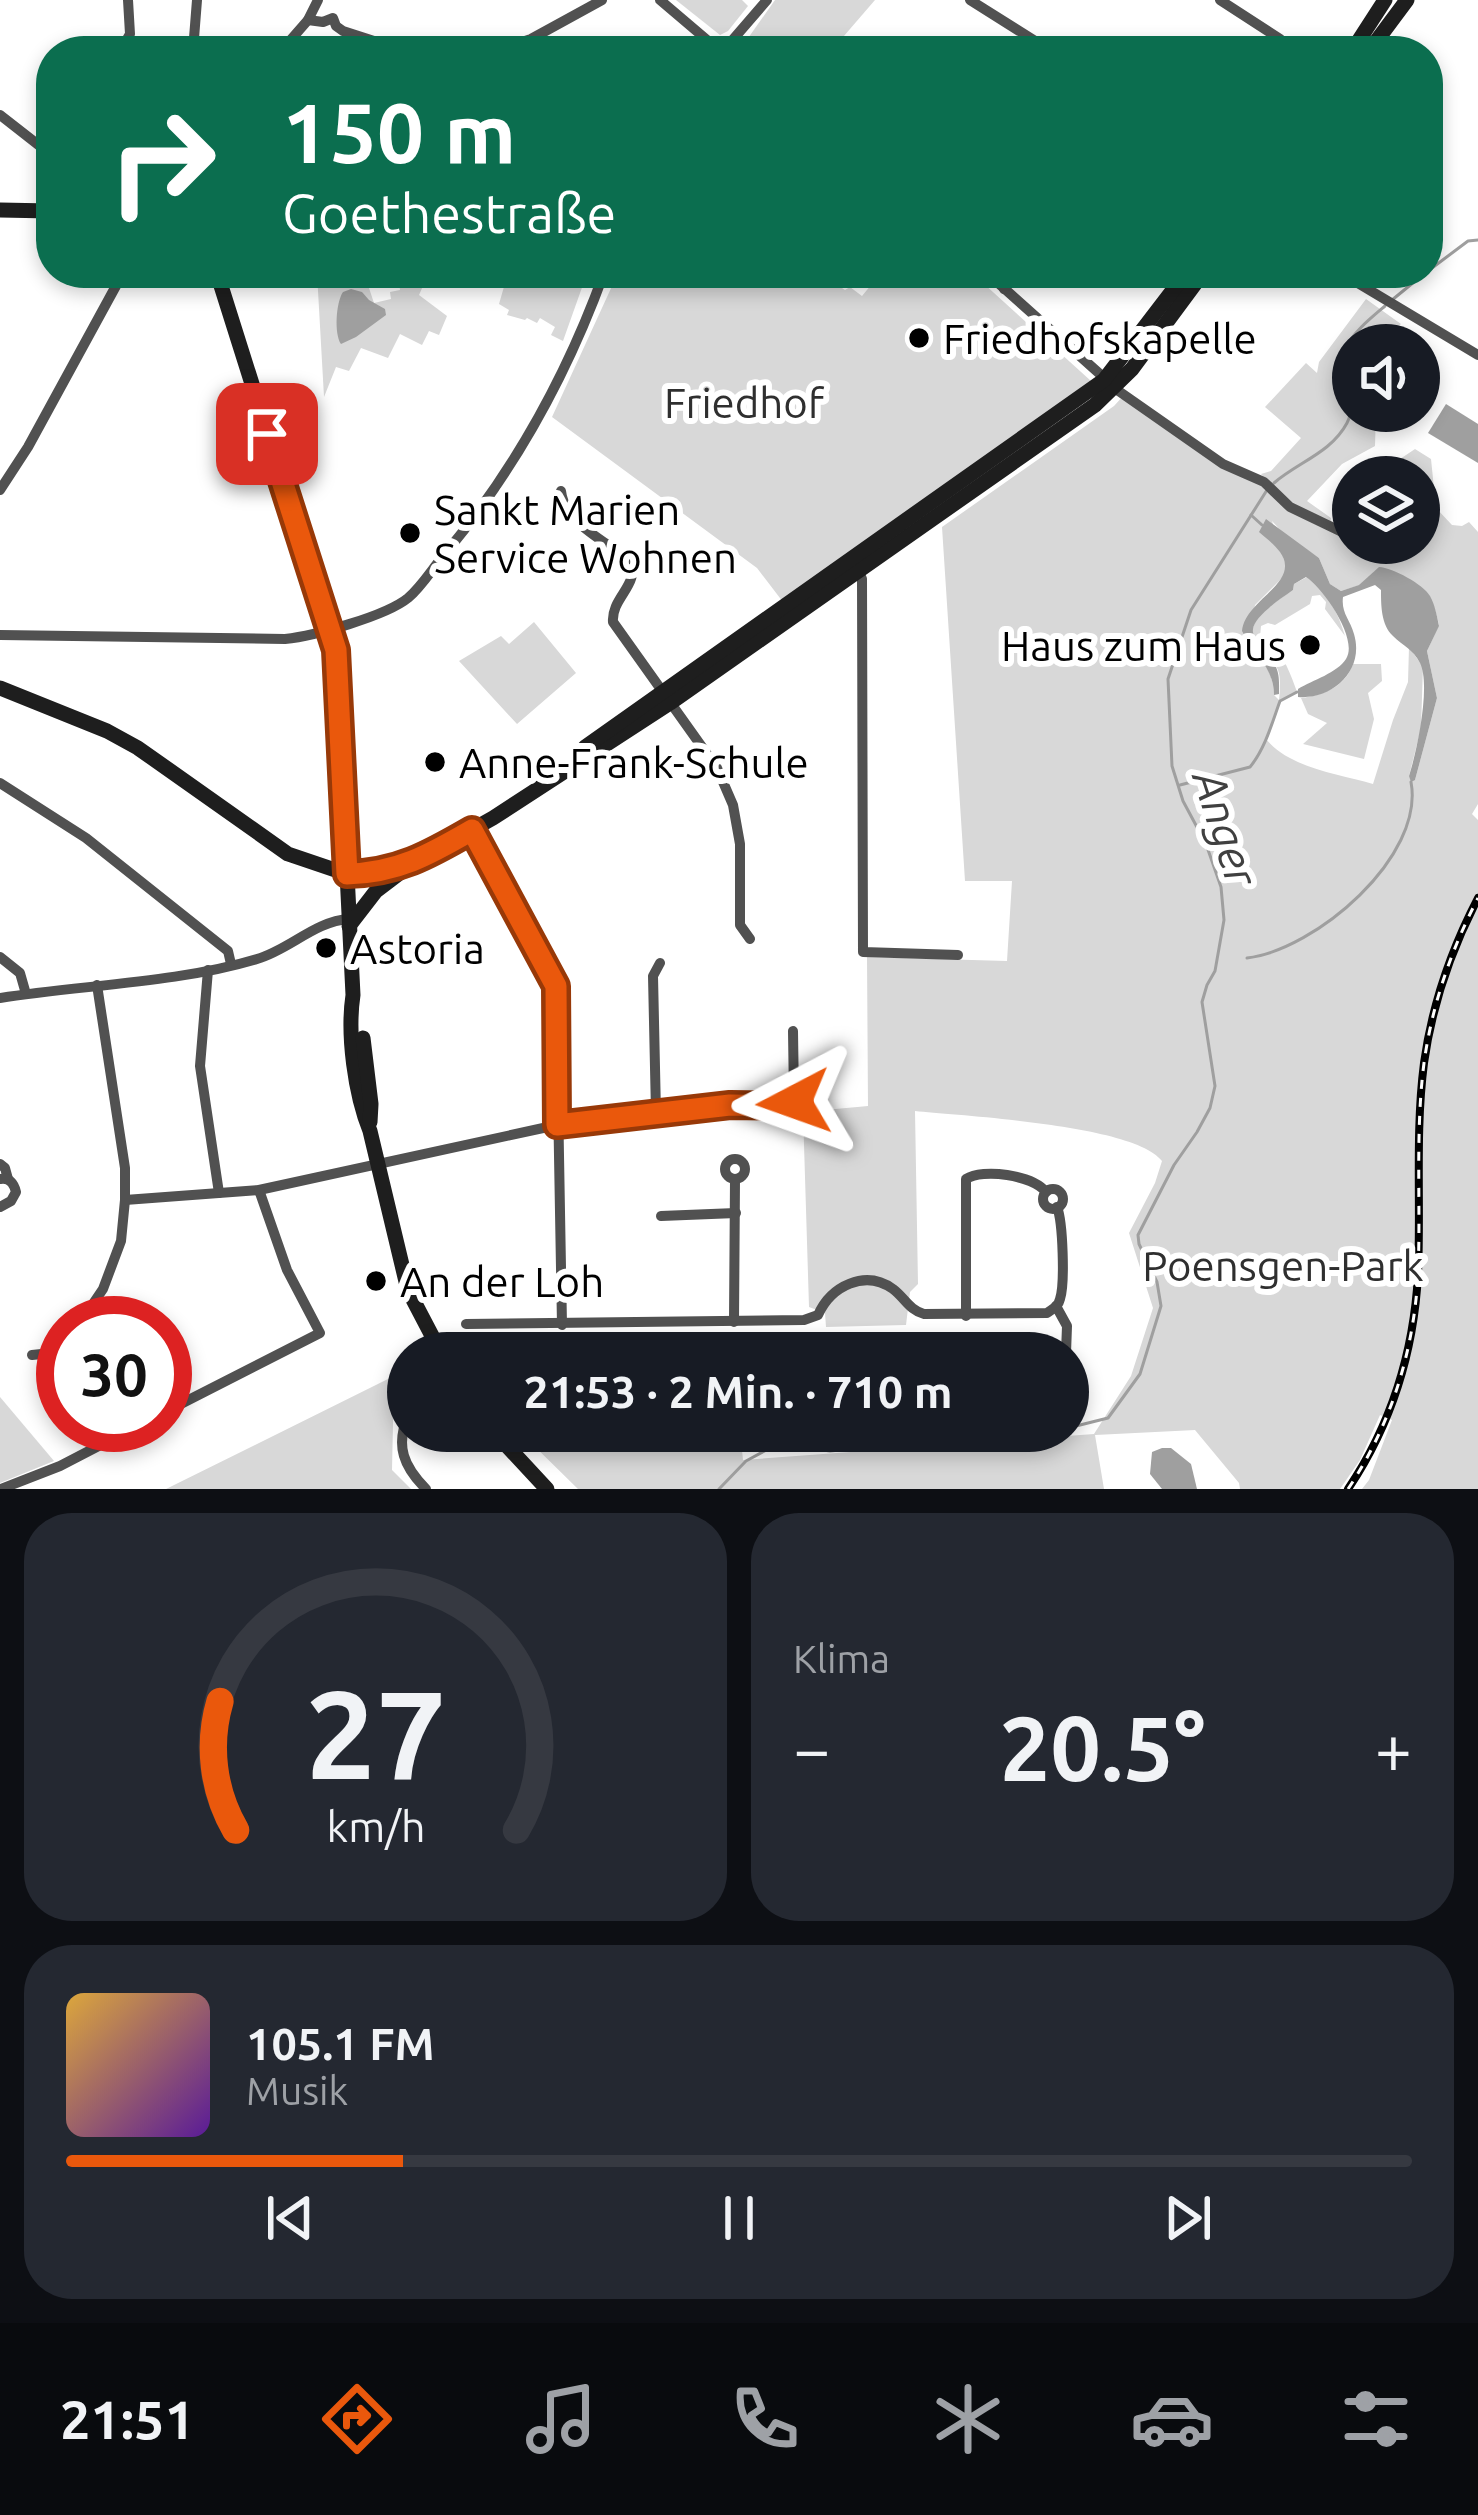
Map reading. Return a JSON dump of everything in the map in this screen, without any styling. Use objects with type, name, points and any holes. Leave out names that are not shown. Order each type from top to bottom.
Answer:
[{"type":"main road","points":[[1362,36],[1385,0]]},
{"type":"main road","points":[[1380,36],[1407,0]]},
{"type":"main road","points":[[0,210],[36,211]]},
{"type":"main road","points":[[223,288],[336,650],[353,995],[360,1013],[370,1131],[408,1290],[430,1332]]},
{"type":"main road","points":[[0,688],[107,731],[162,763],[288,854],[347,874],[391,870],[472,830],[1094,405],[1176,288]]},
{"type":"main road","points":[[1109,384],[1152,343],[1193,288]]},
{"type":"main road","points":[[349,922],[376,891],[412,862]]},
{"type":"main road","points":[[513,1452],[547,1489]]},
{"type":"street","points":[[128,0],[129,36]]},
{"type":"street","points":[[194,36],[197,0]]},
{"type":"street","points":[[294,36],[318,0]]},
{"type":"street","points":[[536,36],[602,0]]},
{"type":"street","points":[[660,0],[703,36]]},
{"type":"street","points":[[735,36],[767,0]]},
{"type":"street","points":[[970,0],[1027,36]]},
{"type":"street","points":[[1220,0],[1275,36]]},
{"type":"street","points":[[308,20],[333,18],[343,31],[358,36]]},
{"type":"street","points":[[0,115],[36,142]]},
{"type":"street","points":[[0,490],[115,288]]},
{"type":"street","points":[[0,635],[285,639],[312,635],[403,602],[456,540],[539,417],[572,354],[598,288]]},
{"type":"street","points":[[1365,288],[1478,355]]},
{"type":"street","points":[[1004,289],[1109,384],[1223,464],[1264,482],[1290,507],[1332,527]]},
{"type":"street","points":[[561,491],[569,515],[634,568],[614,607],[613,622],[717,768],[733,806],[740,844],[740,925],[750,939]]},
{"type":"street","points":[[456,540],[457,526]]},
{"type":"street","points":[[856,565],[862,579],[862,952],[958,955]]},
{"type":"street","points":[[0,783],[104,852],[228,951],[231,964]]},
{"type":"street","points":[[472,830],[556,986],[562,1324]]},
{"type":"street","points":[[0,998],[260,959],[333,920],[349,922]]},
{"type":"street","points":[[0,956],[20,973],[26,994]]},
{"type":"street","points":[[656,1113],[652,976],[660,963]]},
{"type":"street","points":[[208,970],[200,1066],[219,1193]]},
{"type":"street","points":[[97,985],[125,1200],[122,1241],[98,1296]]},
{"type":"street","points":[[125,1200],[259,1190],[557,1125],[730,1105],[791,1106],[793,1031]]},
{"type":"street","points":[[0,1164],[5,1168],[4,1179],[14,1184],[16,1192],[1,1205]]},
{"type":"street","points":[[466,1324],[812,1318],[833,1292],[865,1279],[886,1284],[914,1311],[934,1315],[966,1316],[1047,1313],[1061,1296],[1058,1207],[1062,1195],[1056,1190],[1046,1192],[1033,1179],[977,1173],[966,1179],[966,1316]]},
{"type":"street","points":[[734,1322],[735,1180]]},
{"type":"street","points":[[192,1398],[320,1333],[287,1270],[259,1190]]},
{"type":"street","points":[[661,1216],[736,1214]]},
{"type":"street","points":[[1056,1306],[1067,1332]]},
{"type":"street","points":[[32,1355],[36,1355]]},
{"type":"street","points":[[1,1489],[87,1452]]},
{"type":"street","points":[[402,1452],[411,1473],[426,1489]]},
{"type":"green space","points":[[676,0],[742,0],[748,6],[720,35]]},
{"type":"green space","points":[[775,0],[875,0],[844,36],[750,36]]},
{"type":"green space","points":[[318,288],[369,288],[374,303],[391,299],[390,292],[400,288],[422,288],[419,295],[447,316],[439,335],[429,331],[422,345],[400,334],[388,358],[361,348],[349,371],[336,367],[324,397]]},
{"type":"green space","points":[[504,288],[582,288],[563,341],[551,335],[555,327],[540,318],[537,323],[507,315],[509,310],[499,304]]},
{"type":"green space","name":"Friedhof","points":[[611,288],[851,288],[862,296],[869,288],[989,288],[1091,381],[783,602],[757,568],[552,417]]},
{"type":"green space","points":[[1366,299],[1401,324],[1347,324]]},
{"type":"green space","name":"Poensgen-Park","points":[[1332,345],[1332,432],[1375,432],[1375,446],[1357,456],[1332,456],[1332,475],[1307,501],[1331,518],[1332,564],[1440,564],[1440,512],[1452,525],[1469,522],[1478,532],[1478,804],[1472,814],[1478,820],[1478,1489],[1362,1489],[1392,1420],[1380,1415],[1360,1460],[1340,1489],[1240,1489],[1195,1430],[1095,1435],[1104,1489],[578,1489],[540,1452],[742,1452],[743,1460],[851,1452],[1089,1452],[1089,1434],[1094,1434],[1131,1376],[1153,1308],[1129,1233],[1162,1161],[1146,1149],[1085,1131],[915,1111],[918,1284],[910,1292],[906,1325],[826,1327],[825,1313],[809,1307],[803,1112],[868,1106],[867,957],[1007,961],[1012,881],[965,881],[942,527],[1124,395],[1223,464],[1270,485],[1261,474],[1271,471],[1301,438],[1265,407],[1306,363],[1317,373]],"holes":[[[1272,521],[1319,558],[1330,584],[1341,591],[1360,585],[1375,571],[1418,586],[1436,611],[1439,625],[1427,651],[1437,698],[1415,780],[1409,776],[1421,728],[1423,667],[1409,647],[1408,682],[1373,784],[1301,763],[1266,739],[1280,702],[1297,692],[1273,641],[1260,637],[1261,626],[1275,625],[1310,604],[1312,596],[1320,595],[1345,636],[1320,589],[1307,577],[1294,584],[1293,590],[1263,612],[1253,629],[1255,642],[1278,670],[1279,700],[1274,695],[1269,673],[1248,643],[1255,605],[1284,576],[1286,566]]]},
{"type":"green space","points":[[534,622],[576,673],[517,724],[459,661],[501,636],[509,644]]},
{"type":"green space","points":[[1353,664],[1381,664],[1382,681],[1368,693],[1374,719],[1364,759],[1303,744],[1327,723],[1308,714],[1301,698],[1333,688]]},
{"type":"green space","points":[[387,1379],[387,1452],[392,1452],[392,1470],[411,1489],[166,1489]]},
{"type":"green space","points":[[0,1397],[36,1440],[36,1452],[46,1452],[54,1461],[0,1483]]},
{"type":"shaded area","points":[[351,289],[385,309],[386,315],[341,344],[339,303],[343,292]]},
{"type":"shaded area","points":[[1446,404],[1478,424],[1478,463],[1428,433],[1440,432],[1440,414]]},
{"type":"shaded area","points":[[1266,519],[1319,558],[1330,584],[1341,591],[1359,585],[1379,567],[1407,577],[1430,596],[1439,626],[1427,651],[1437,698],[1415,780],[1411,782],[1409,776],[1422,718],[1423,673],[1414,654],[1386,626],[1381,590],[1375,585],[1343,597],[1354,634],[1355,660],[1343,680],[1323,694],[1298,697],[1298,689],[1337,668],[1349,650],[1344,627],[1321,592],[1306,577],[1259,617],[1254,637],[1277,668],[1279,694],[1274,695],[1267,669],[1242,631],[1252,610],[1284,573],[1280,552],[1259,532]]},
{"type":"shaded area","points":[[1171,1448],[1191,1464],[1197,1489],[1162,1489],[1150,1474],[1152,1452]]},
{"type":"waterway","name":"Anger","points":[[1443,260],[1468,241],[1478,240]]},
{"type":"waterway","name":"Anger","points":[[1392,300],[1407,288]]},
{"type":"waterway","name":"Anger","points":[[1274,483],[1323,450],[1347,423],[1351,405],[1344,367],[1346,348],[1385,306]]},
{"type":"waterway","name":"Anger","points":[[1089,1423],[1108,1418],[1140,1374],[1161,1306],[1138,1235],[1210,1108],[1215,1086],[1202,1002],[1215,971],[1224,920],[1221,887],[1172,766],[1168,679],[1191,610],[1267,490]]},
{"type":"waterway","points":[[1251,515],[1262,525]]},
{"type":"waterway","points":[[1180,785],[1250,767],[1280,701],[1297,692]]},
{"type":"waterway","points":[[1247,958],[1303,938],[1360,895],[1401,840],[1411,811],[1411,782]]},
{"type":"waterway","name":"Anger","points":[[719,1489],[746,1461],[763,1452]]},
{"type":"railway","points":[[1348,1489],[1377,1439],[1405,1359],[1418,1274],[1424,1063],[1444,978],[1478,898]]},
{"type":"place","name":"Friedhofskapelle","points":[[919,338]]},
{"type":"place","name":"Sankt Marien Service Wohnen","points":[[410,533]]},
{"type":"place","name":"Haus zum Haus","points":[[1310,645]]},
{"type":"place","name":"Anne-Frank-Schule","points":[[435,762]]},
{"type":"place","name":"Astoria","points":[[326,948]]},
{"type":"place","name":"An der Loh","points":[[376,1281]]},
{"type":"route","points":[[267,434],[336,650],[347,874],[391,870],[472,830],[556,986],[557,1125],[730,1105],[791,1106],[794,1102]]}]
